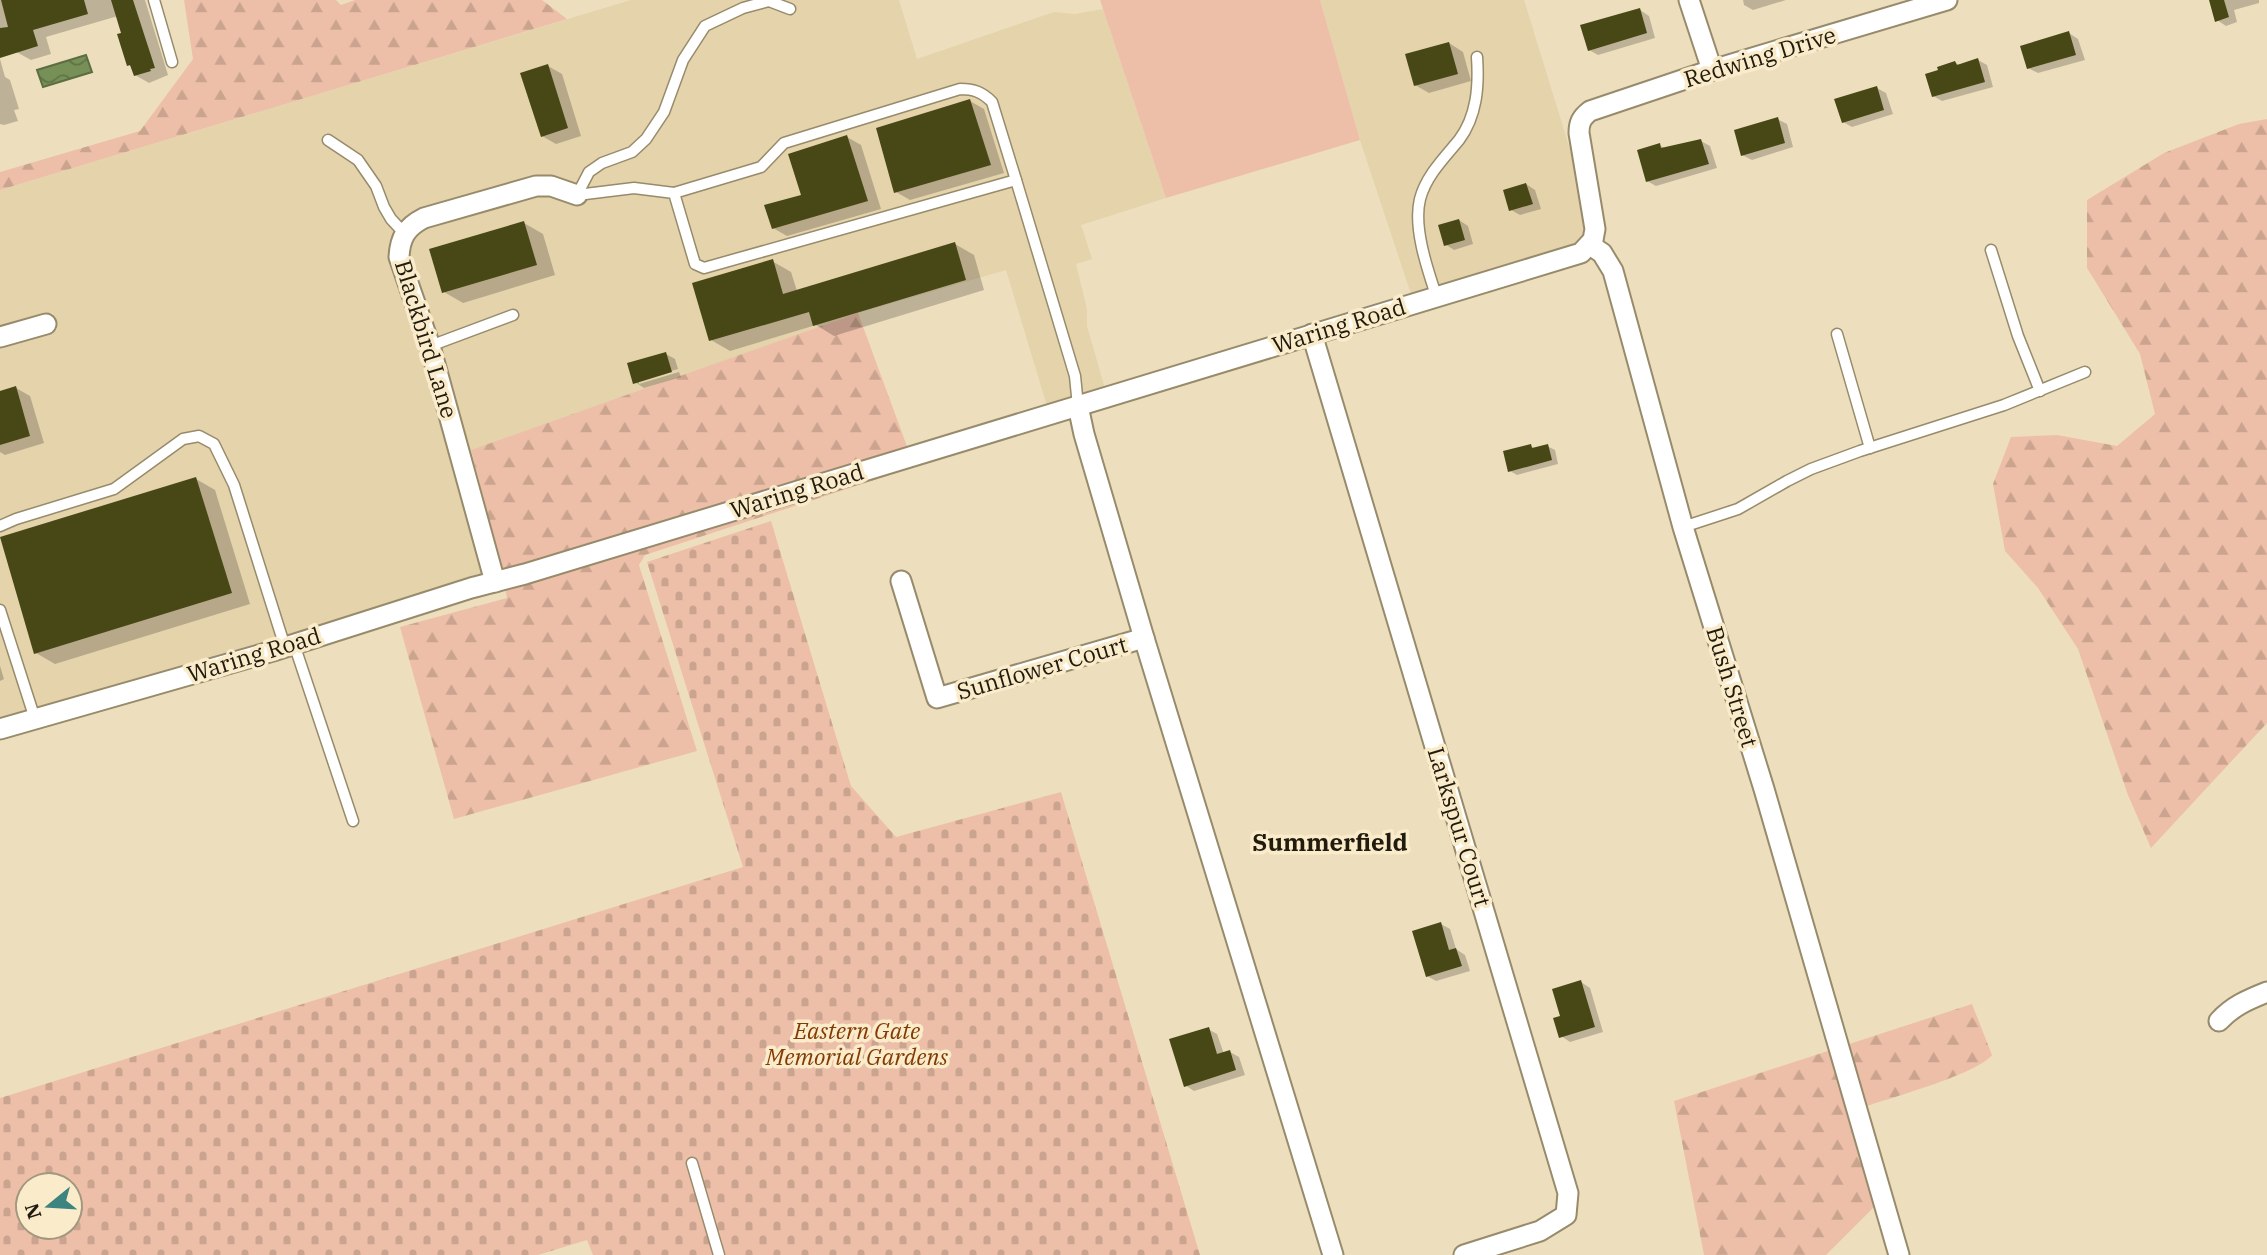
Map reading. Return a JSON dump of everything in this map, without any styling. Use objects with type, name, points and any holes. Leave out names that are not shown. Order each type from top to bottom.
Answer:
[{"type":"street","points":[[1689,0],[1712,70]]},
{"type":"street","name":"Redwing Drive","points":[[1590,245],[1595,229],[1579,124],[1582,117],[1590,111],[1712,70],[1947,0]]},
{"type":"street","name":"Blackbird Lane","points":[[495,582],[430,346],[399,257],[400,245],[404,233],[412,224],[424,218],[536,186],[551,186],[577,195]]},
{"type":"street","name":"Waring Road","points":[[0,729],[290,645],[1581,253],[1590,245]]},
{"type":"street","name":"Bush Street","points":[[1590,245],[1602,253],[1613,271],[1683,527],[1764,789],[1899,1255]]},
{"type":"street","points":[[0,337],[46,324]]},
{"type":"street","name":"Larkspur Court","points":[[1312,334],[1568,1193],[1566,1215],[1540,1231],[1464,1255]]},
{"type":"street","points":[[1078,406],[1144,638],[1333,1255]]},
{"type":"street","name":"Sunflower Court","points":[[901,581],[937,698],[1144,638]]},
{"type":"street","points":[[2219,1021],[2243,1001],[2267,992]]},
{"type":"lane","points":[[154,0],[172,62]]},
{"type":"lane","points":[[577,195],[589,172],[603,163],[632,152],[646,139],[664,112],[683,60],[705,26],[743,8],[769,1],[790,9]]},
{"type":"lane","points":[[1436,295],[1425,258],[1419,201],[1425,184],[1466,128],[1479,84],[1477,57]]},
{"type":"lane","points":[[577,195],[634,188],[674,193],[761,167],[784,143],[960,89],[973,89],[992,102],[1075,376],[1078,406]]},
{"type":"lane","points":[[328,140],[358,160],[376,187],[391,219],[404,233]]},
{"type":"lane","points":[[674,193],[695,264],[704,268],[1016,180]]},
{"type":"lane","points":[[1991,250],[2018,336],[2040,391]]},
{"type":"lane","points":[[430,346],[513,315]]},
{"type":"lane","points":[[1837,334],[1870,448]]},
{"type":"lane","points":[[1683,527],[1738,509],[1799,475],[1870,448],[2004,405],[2085,372]]},
{"type":"lane","points":[[0,526],[114,489],[183,439],[199,436],[214,444],[234,485],[353,821]]},
{"type":"lane","points":[[0,610],[35,719]]},
{"type":"lane","points":[[692,1163],[719,1255]]},
{"type":"shaded area","points":[[631,0],[899,0],[917,59],[1054,12],[1075,14],[1103,9],[1166,198],[1081,225],[1092,259],[1076,264],[1087,309],[1087,326],[1105,389],[1047,406],[1006,270],[858,313],[471,451],[485,507],[440,343],[409,255],[410,246],[419,231],[427,226],[537,195],[548,195],[580,207],[590,191],[555,178],[419,211],[405,219],[397,228],[390,245],[389,261],[420,349],[482,576],[270,642],[0,720],[0,346],[58,329],[53,313],[0,328],[0,190]]},
{"type":"shaded area","points":[[1320,0],[1524,0],[1572,156],[1585,229],[1584,238],[1576,245],[1411,294],[1360,140]]},
{"type":"green space","points":[[184,0],[336,0],[341,5],[355,0],[542,0],[567,19],[0,190],[0,172],[140,131],[193,59]]},
{"type":"green space","points":[[1100,0],[1320,0],[1360,140],[1166,198]]},
{"type":"green space","points":[[2267,119],[2267,723],[2151,848],[2128,795],[2078,649],[2038,588],[2005,551],[1993,484],[2011,437],[2057,435],[2117,446],[2155,414],[2140,354],[2087,268],[2087,200],[2164,153],[2239,124]]},
{"type":"green space","points":[[858,313],[908,449],[502,570],[471,450]]},
{"type":"green space","points":[[914,465],[645,555],[639,565],[697,751],[454,819],[400,627],[507,598],[505,588]]},
{"type":"green space","name":"Eastern Gate Memorial Gardens","points":[[771,521],[851,786],[896,837],[1061,792],[1200,1255],[593,1255],[587,1240],[538,1255],[0,1255],[0,1098],[743,867],[647,562]]},
{"type":"green space","points":[[1972,1004],[1992,1055],[1983,1063],[1950,1078],[1858,1109],[1883,1198],[1826,1255],[1704,1255],[1674,1101]]},
{"type":"water","points":[[86,55],[92,72],[43,87],[37,70]]},
{"type":"building","points":[[1,0],[84,0],[88,14],[33,30],[38,46],[0,58],[0,28],[8,27]]},
{"type":"building","points":[[111,0],[133,0],[155,68],[150,69],[151,71],[134,76],[130,65],[127,66],[117,34],[121,33]]},
{"type":"building","points":[[2209,0],[2224,0],[2229,17],[2215,22]]},
{"type":"building","points":[[1640,8],[1647,33],[1588,51],[1580,25]]},
{"type":"building","points":[[2069,31],[2076,55],[2027,69],[2020,46]]},
{"type":"building","points":[[1449,42],[1458,74],[1414,86],[1405,54]]},
{"type":"building","points":[[1978,58],[1985,82],[1932,97],[1925,74],[1955,61],[1957,65]]},
{"type":"building","points":[[548,64],[568,128],[541,137],[520,73]]},
{"type":"building","points":[[1877,86],[1884,110],[1842,123],[1834,99]]},
{"type":"building","points":[[970,99],[991,165],[894,193],[876,128]]},
{"type":"building","points":[[1778,117],[1785,143],[1741,156],[1734,130]]},
{"type":"building","points":[[847,135],[868,201],[772,229],[764,205],[801,195],[788,154]]},
{"type":"building","points":[[1701,139],[1709,164],[1646,182],[1637,150],[1660,143],[1661,148]]},
{"type":"building","points":[[1526,183],[1533,204],[1509,211],[1503,190]]},
{"type":"building","points":[[1459,219],[1465,240],[1444,246],[1438,225]]},
{"type":"building","points":[[524,221],[537,265],[442,293],[429,249]]},
{"type":"building","points":[[955,242],[966,280],[813,326],[809,312],[709,341],[692,283],[773,259],[783,294]]},
{"type":"building","points":[[666,352],[672,372],[633,384],[627,363]]},
{"type":"building","points":[[16,386],[30,436],[0,445],[0,391]]},
{"type":"building","points":[[1531,444],[1532,448],[1548,444],[1552,460],[1508,472],[1503,451]]},
{"type":"building","points":[[196,477],[232,593],[34,654],[0,537]]},
{"type":"building","points":[[1441,922],[1449,950],[1456,948],[1462,966],[1426,977],[1412,931]]},
{"type":"building","points":[[1581,980],[1595,1027],[1559,1038],[1553,1018],[1560,1016],[1552,989]]},
{"type":"building","points":[[1209,1027],[1217,1054],[1230,1050],[1236,1070],[1184,1087],[1169,1039]]},
{"type":"district","name":"Summerfield","points":[[1330,843]]}]
